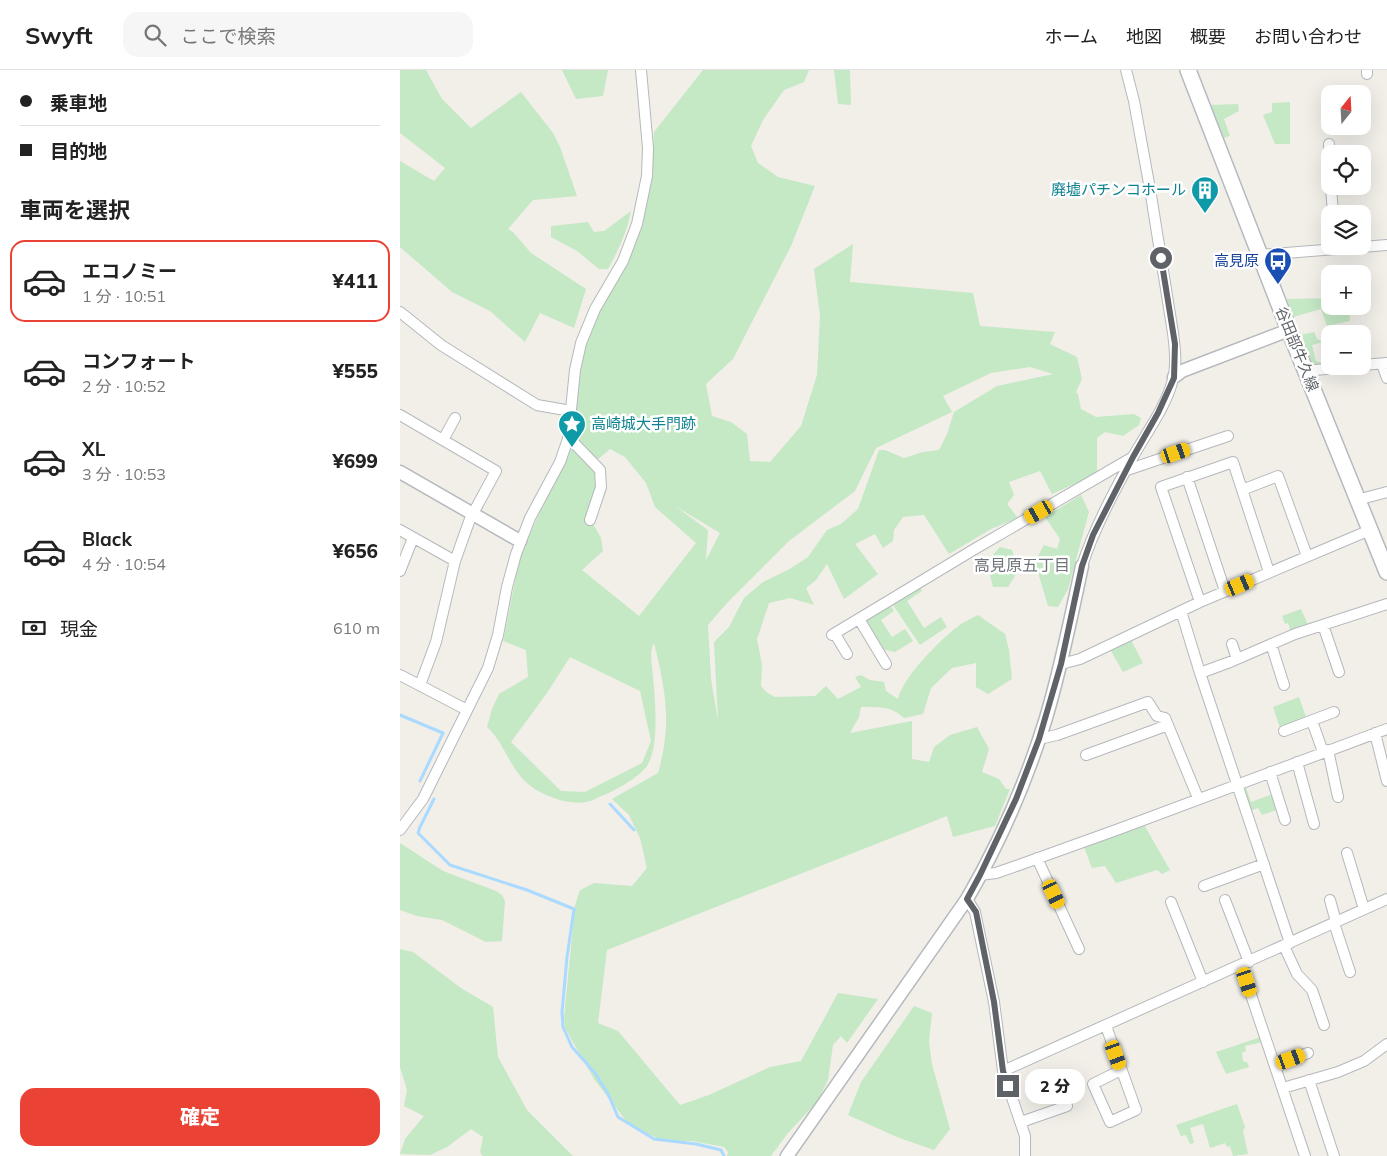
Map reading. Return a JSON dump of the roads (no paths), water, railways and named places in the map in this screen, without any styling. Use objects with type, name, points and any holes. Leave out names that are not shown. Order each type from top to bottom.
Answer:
[{"type":"main road","name":"谷田部牛久線","points":[[1188,70],[1289,330],[1387,572]]},
{"type":"street","points":[[400,830],[423,799],[468,710],[492,656],[510,574],[520,541],[560,462],[568,439],[574,370],[581,343],[595,309],[626,253],[642,207],[647,176],[648,148],[641,70]]},
{"type":"street","points":[[787,1156],[967,899],[980,875],[1016,799],[1039,739],[1061,664],[1082,566],[1093,535],[1158,413],[1174,378],[1175,351],[1173,333],[1150,189],[1134,101],[1126,70]]},
{"type":"street","points":[[1371,247],[1387,246]]},
{"type":"street","points":[[1260,255],[1321,249]]},
{"type":"street","points":[[400,312],[441,345],[537,405],[571,411]]},
{"type":"street","points":[[1174,378],[1182,371],[1289,330]]},
{"type":"street","points":[[1371,364],[1384,363],[1387,378]]},
{"type":"street","points":[[1306,370],[1321,369]]},
{"type":"street","points":[[400,415],[496,471],[472,514],[456,562],[436,642],[420,685]]},
{"type":"street","points":[[443,440],[455,418]]},
{"type":"street","points":[[1127,470],[1228,436]]},
{"type":"street","points":[[568,439],[600,470],[601,486],[590,520]]},
{"type":"street","points":[[847,654],[834,634],[1133,457]]},
{"type":"street","points":[[1200,602],[1161,487],[1233,462],[1269,572]]},
{"type":"street","points":[[400,472],[520,541]]},
{"type":"street","points":[[1242,490],[1278,476],[1308,556]]},
{"type":"street","points":[[1187,478],[1225,591]]},
{"type":"street","points":[[1357,500],[1387,492]]},
{"type":"street","points":[[400,530],[456,562]]},
{"type":"street","points":[[1061,664],[1080,659],[1200,602],[1370,530]]},
{"type":"street","points":[[400,571],[413,538]]},
{"type":"street","points":[[1200,673],[1271,644],[1387,604]]},
{"type":"street","points":[[1181,611],[1236,784],[1264,864],[1297,974],[1312,990],[1324,1025]]},
{"type":"street","points":[[859,619],[886,664]]},
{"type":"street","points":[[1323,625],[1339,672]]},
{"type":"street","points":[[1232,644],[1237,659]]},
{"type":"street","points":[[1271,644],[1284,685]]},
{"type":"street","points":[[400,675],[468,710]]},
{"type":"street","points":[[1039,739],[1057,735],[1148,702],[1157,716],[1165,718],[1198,798]]},
{"type":"street","points":[[1284,731],[1334,712]]},
{"type":"street","points":[[1312,721],[1326,751],[1338,796]]},
{"type":"street","points":[[1086,755],[1168,725]]},
{"type":"street","points":[[980,875],[996,873],[1119,829],[1387,728]]},
{"type":"street","points":[[1376,733],[1387,781]]},
{"type":"street","points":[[1297,762],[1314,824]]},
{"type":"street","points":[[1270,772],[1285,820]]},
{"type":"street","points":[[1347,853],[1364,910]]},
{"type":"street","points":[[1037,858],[1079,949]]},
{"type":"street","points":[[1204,886],[1264,864]]},
{"type":"street","points":[[967,899],[976,912],[994,1002],[1003,1071],[1025,1136],[1026,1156]]},
{"type":"street","points":[[1003,1071],[1387,899]]},
{"type":"street","points":[[1225,900],[1274,1065],[1305,1156]]},
{"type":"street","points":[[1330,900],[1350,972]]},
{"type":"street","points":[[1171,902],[1204,982]]},
{"type":"street","points":[[1106,1026],[1122,1070],[1136,1110],[1110,1122],[1093,1084],[1122,1070]]},
{"type":"street","points":[[1283,1088],[1338,1072],[1364,1061],[1387,1044]]},
{"type":"street","points":[[1274,1065],[1308,1053]]},
{"type":"street","points":[[1309,1080],[1334,1156]]},
{"type":"street","points":[[1021,1122],[1067,1106]]},
{"type":"waterway","points":[[400,715],[443,733],[420,781]]},
{"type":"waterway","points":[[434,799],[418,833],[450,865],[527,890],[574,909],[567,957],[562,1012],[563,1027],[572,1047],[595,1073],[608,1094],[618,1117],[654,1139],[696,1144],[721,1150],[724,1156]]},
{"type":"waterway","points":[[610,804],[634,830]]},
{"type":"place","name":"廃墟パチンコホール","points":[[1205,214]]},
{"type":"place","name":"高見原","points":[[1278,285]]},
{"type":"place","name":"高崎城大手門跡","points":[[572,448]]},
{"type":"district","name":"高見原五丁目","points":[[1022,565]]}]
